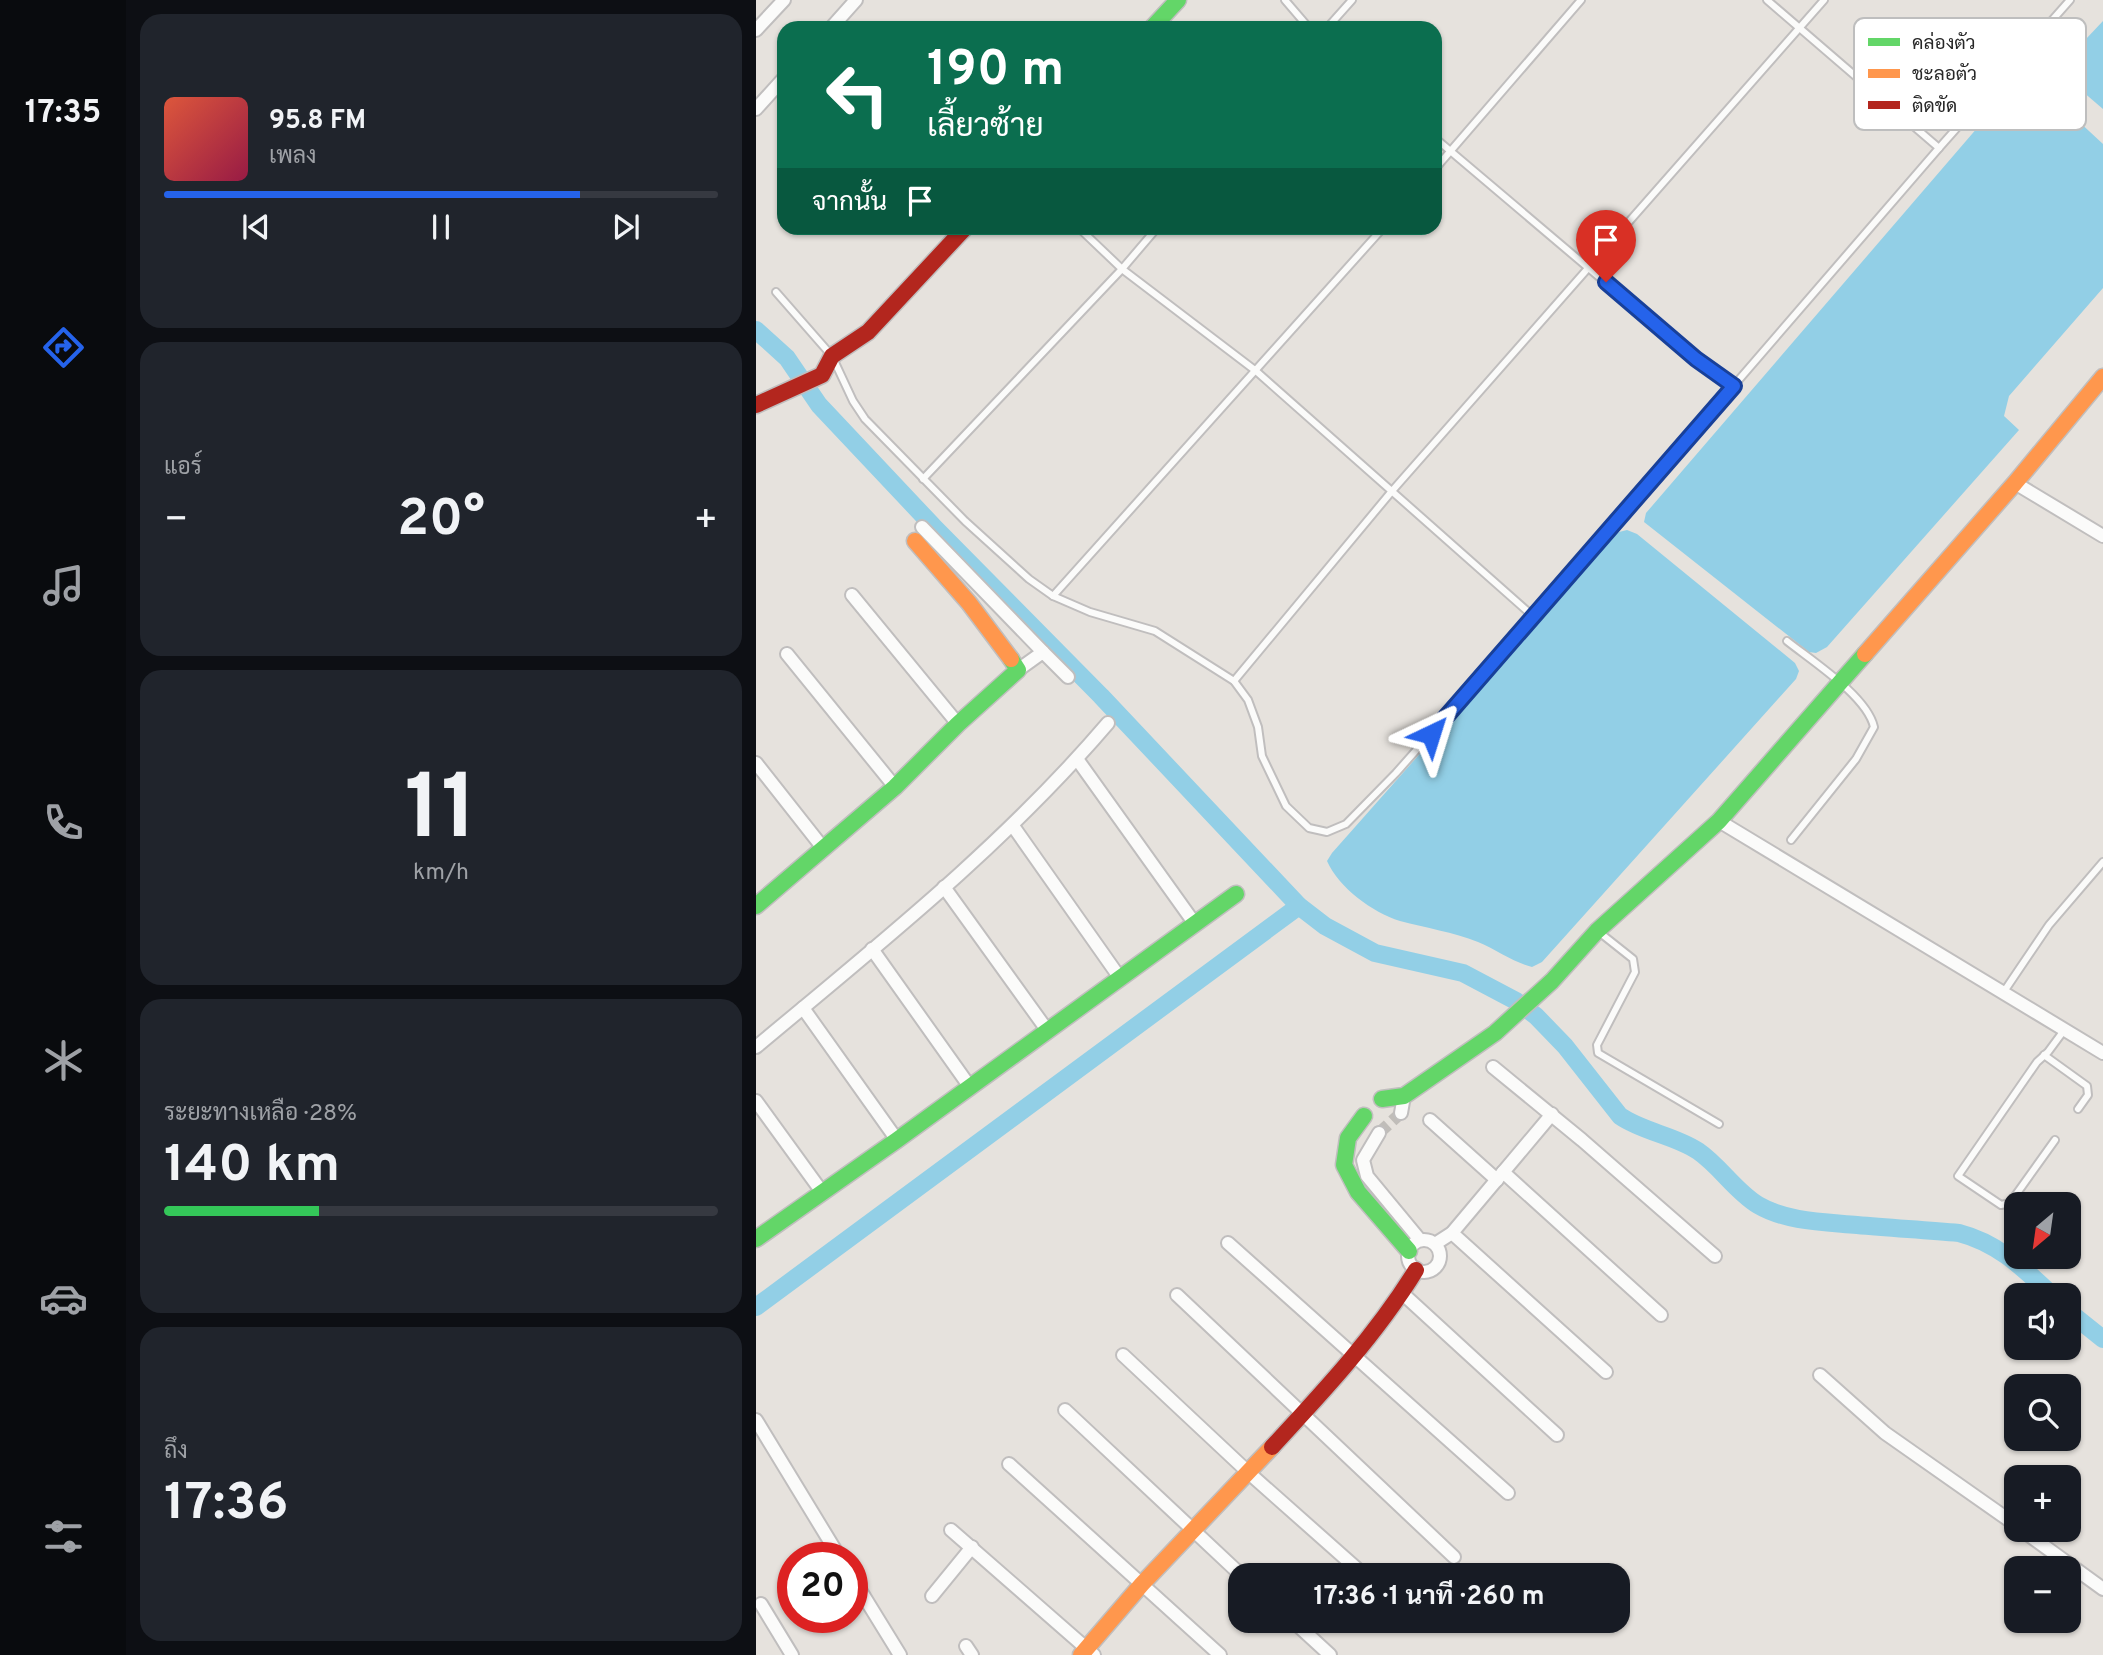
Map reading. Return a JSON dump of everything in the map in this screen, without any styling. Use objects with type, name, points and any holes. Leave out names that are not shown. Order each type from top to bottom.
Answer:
[{"type":"street","points":[[756,30],[784,0]]},
{"type":"street","points":[[837,21],[856,0]]},
{"type":"street","points":[[1158,21],[1178,0]]},
{"type":"street","points":[[756,109],[777,86]]},
{"type":"street","points":[[756,405],[822,376],[832,356],[868,332],[958,235]]},
{"type":"street","points":[[1382,1099],[1404,1096],[1495,1033],[1552,981],[1597,931],[1720,821],[2015,483],[2103,377]]},
{"type":"street","points":[[2015,483],[2103,536]]},
{"type":"street","points":[[919,534],[1068,677]]},
{"type":"street","points":[[919,534],[1018,670]]},
{"type":"street","points":[[852,595],[958,724]]},
{"type":"street","points":[[756,906],[895,787],[958,724],[1018,670],[1043,652]]},
{"type":"street","points":[[787,654],[895,787]]},
{"type":"street","points":[[756,1047],[1013,826],[1108,723]]},
{"type":"street","points":[[1077,759],[1195,924]]},
{"type":"street","points":[[756,763],[823,848]]},
{"type":"street","points":[[1720,821],[2103,1053]]},
{"type":"street","points":[[1013,826],[1120,978]]},
{"type":"street","points":[[944,887],[1047,1030]]},
{"type":"street","points":[[756,1239],[1236,894]]},
{"type":"street","points":[[872,949],[970,1087]]},
{"type":"street","points":[[803,1008],[897,1140]]},
{"type":"street","points":[[1493,1067],[1552,1114],[1715,1256]]},
{"type":"street","points":[[1401,1113],[1404,1096]]},
{"type":"street","points":[[756,1101],[822,1192]]},
{"type":"street","points":[[1436,1244],[1452,1233],[1552,1114]]},
{"type":"street","points":[[1364,1116],[1348,1138],[1344,1165],[1358,1192],[1414,1245]]},
{"type":"street","points":[[1430,1119],[1661,1315]]},
{"type":"street","points":[[1379,1133],[1363,1160],[1367,1176],[1414,1245]]},
{"type":"street","points":[[1452,1233],[1606,1372]]},
{"type":"street","points":[[1426,1239],[1436,1244],[1440,1253],[1439,1263],[1432,1270],[1416,1270],[1409,1262],[1414,1245],[1426,1239]]},
{"type":"street","points":[[1228,1243],[1508,1493]]},
{"type":"street","points":[[951,1530],[1087,1653],[1142,1584],[1249,1473],[1354,1357],[1416,1270]]},
{"type":"street","points":[[1402,1293],[1557,1435]]},
{"type":"street","points":[[1177,1295],[1454,1557]]},
{"type":"street","points":[[1123,1355],[1350,1563]]},
{"type":"street","points":[[1820,1376],[1885,1433],[2004,1517]]},
{"type":"street","points":[[1065,1410],[1228,1564]]},
{"type":"street","points":[[756,1420],[830,1542]]},
{"type":"street","points":[[1009,1464],[1220,1655]]},
{"type":"street","points":[[2038,1542],[2103,1589]]},
{"type":"street","points":[[932,1597],[972,1547]]},
{"type":"street","points":[[868,1603],[900,1655]]},
{"type":"street","points":[[761,1604],[792,1655]]},
{"type":"street","points":[[1306,1633],[1330,1655]]},
{"type":"lane","points":[[1286,0],[1302,21]]},
{"type":"lane","points":[[1333,21],[1352,0]]},
{"type":"lane","points":[[1442,161],[1581,0]]},
{"type":"lane","points":[[1767,0],[1854,75]]},
{"type":"lane","points":[[1234,681],[1392,491],[1824,0]]},
{"type":"lane","points":[[2054,18],[2070,0]]},
{"type":"lane","points":[[1918,130],[1939,148]]},
{"type":"lane","points":[[776,292],[832,356],[853,401],[865,419],[965,521],[1029,579],[1053,596],[1090,612],[1155,631],[1234,681],[1248,700],[1258,727],[1262,756],[1286,806],[1309,828],[1326,832],[1346,824],[1396,773],[1955,130]]},
{"type":"lane","points":[[1442,144],[1696,359],[1734,386]]},
{"type":"lane","points":[[1086,235],[1122,269],[1256,371],[1534,617]]},
{"type":"lane","points":[[923,479],[1151,235]]},
{"type":"lane","points":[[1053,596],[1377,235]]},
{"type":"lane","points":[[1787,641],[1841,683],[1863,706],[1874,727],[1856,759],[1791,839]]},
{"type":"lane","points":[[2003,993],[2049,925],[2103,862]]},
{"type":"lane","points":[[1597,931],[1633,959],[1635,966],[1635,972],[1597,1045],[1598,1053],[1719,1124]]},
{"type":"lane","points":[[2055,1140],[2006,1205],[2001,1205],[1958,1175],[2029,1073],[2065,1029]]},
{"type":"lane","points":[[2044,1055],[2087,1086],[2088,1095],[2078,1109]]},
{"type":"water","points":[[2103,21],[2103,109],[2086,94],[2086,39]]},
{"type":"water","points":[[2086,128],[2103,144],[2103,288],[2009,396],[2004,416],[2019,430],[1827,647],[1816,653],[1809,652],[1644,522],[1646,513],[1975,130]]},
{"type":"water","points":[[1627,530],[1637,534],[1795,663],[1799,671],[1796,679],[1542,962],[1532,967],[1525,965],[1478,942],[1400,921],[1378,912],[1358,898],[1332,871],[1327,861],[1332,853],[1610,539]]},
{"type":"waterway","points":[[756,330],[787,358],[819,405],[933,526],[1101,696],[1299,906],[1325,926],[1375,953],[1463,973],[1516,1001],[1536,1016],[1565,1046],[1620,1116],[1698,1151],[1742,1193],[1769,1211],[1806,1220],[1959,1233],[1998,1250],[2039,1283]]},
{"type":"waterway","points":[[756,1307],[1299,906]]},
{"type":"waterway","points":[[2081,1321],[2103,1339]]},
{"type":"tunnel","points":[[1379,1133],[1401,1113]]},
{"type":"traffic: fast","points":[[1158,21],[1178,0]]},
{"type":"traffic: fast","points":[[1382,1099],[1404,1096],[1495,1033],[1552,981],[1597,931],[1719,821],[1865,654]]},
{"type":"traffic: fast","points":[[756,906],[895,787],[958,724],[1018,670],[1011,659]]},
{"type":"traffic: fast","points":[[756,1239],[1236,894]]},
{"type":"traffic: fast","points":[[1364,1116],[1348,1138],[1344,1165],[1358,1192],[1409,1251]]},
{"type":"traffic: slow","points":[[1865,654],[2015,483],[2103,377]]},
{"type":"traffic: slow","points":[[915,541],[969,603],[1011,659]]},
{"type":"traffic: slow","points":[[1081,1655],[1142,1584],[1272,1447]]},
{"type":"traffic: jam","points":[[756,405],[822,375],[832,356],[868,332],[958,235]]},
{"type":"traffic: jam","points":[[1272,1447],[1367,1340],[1416,1270]]},
{"type":"route","points":[[1431,734],[1734,386],[1696,359],[1606,282]]}]
